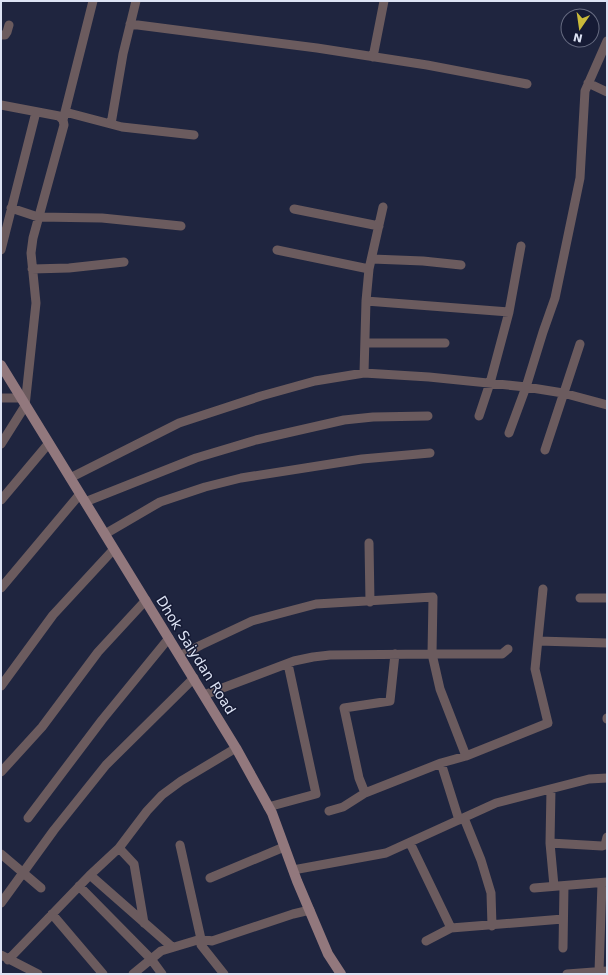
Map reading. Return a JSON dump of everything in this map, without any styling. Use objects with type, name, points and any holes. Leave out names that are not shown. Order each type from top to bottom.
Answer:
[{"type":"main road","name":"Dhok Saiydan Road","points":[[1,365],[236,748],[268,807],[328,954],[341,974]]},
{"type":"street","points":[[1,444],[23,402],[36,303],[31,253],[38,217],[64,125],[64,116],[93,1]]},
{"type":"street","points":[[112,124],[123,54],[136,1]]},
{"type":"street","points":[[373,57],[384,1]]},
{"type":"street","points":[[130,24],[309,47],[427,65],[526,84]]},
{"type":"street","points":[[1,35],[5,35],[9,25]]},
{"type":"street","points":[[509,433],[526,387],[555,298],[580,178],[585,91],[607,41]]},
{"type":"street","points":[[588,83],[607,92]]},
{"type":"street","points":[[1,105],[133,129],[194,135]]},
{"type":"street","points":[[1,250],[36,112]]},
{"type":"street","points":[[364,373],[366,301],[370,264],[383,207]]},
{"type":"street","points":[[12,208],[38,217],[102,218],[181,226]]},
{"type":"street","points":[[294,209],[379,226]]},
{"type":"street","points":[[479,416],[510,312],[521,246]]},
{"type":"street","points":[[277,250],[370,264],[423,261],[461,265]]},
{"type":"street","points":[[32,269],[69,268],[124,262]]},
{"type":"street","points":[[366,301],[510,312]]},
{"type":"street","points":[[365,343],[445,343]]},
{"type":"street","points":[[545,450],[580,344]]},
{"type":"street","points":[[70,478],[179,423],[261,396],[315,381],[364,373],[526,387],[563,393],[607,405]]},
{"type":"street","points":[[1,398],[23,402]]},
{"type":"street","points":[[1,588],[83,498],[196,458],[256,440],[344,420],[428,416]]},
{"type":"street","points":[[1,500],[49,443]]},
{"type":"street","points":[[105,534],[160,502],[205,487],[241,478],[362,459],[430,453]]},
{"type":"street","points":[[369,543],[370,602]]},
{"type":"street","points":[[1,686],[53,615],[114,549]]},
{"type":"street","points":[[329,811],[344,807],[365,793],[441,763],[466,756],[548,723],[535,669],[542,589]]},
{"type":"street","points":[[180,656],[252,621],[316,604],[370,602],[433,597],[432,654],[440,689],[466,756]]},
{"type":"street","points":[[580,598],[607,598]]},
{"type":"street","points":[[1,772],[42,726],[98,652],[146,600]]},
{"type":"street","points":[[28,818],[102,720],[169,638]]},
{"type":"street","points":[[538,641],[607,643]]},
{"type":"street","points":[[204,695],[288,664],[313,657],[330,655],[502,654],[508,649]]},
{"type":"street","points":[[365,793],[359,778],[344,708],[390,701],[395,654]]},
{"type":"street","points":[[268,807],[316,794],[288,664]]},
{"type":"street","points":[[1,903],[54,830],[106,765],[194,678]]},
{"type":"street","points":[[38,974],[5,957],[52,914],[119,848],[147,811],[162,795],[181,781],[236,748]]},
{"type":"street","points":[[441,763],[462,819],[481,860],[492,893],[492,926]]},
{"type":"street","points":[[293,870],[386,853],[496,803],[589,779],[607,778]]},
{"type":"street","points":[[551,789],[550,843],[554,886]]},
{"type":"street","points":[[550,843],[602,846],[605,845],[607,837]]},
{"type":"street","points":[[410,843],[451,928]]},
{"type":"street","points":[[180,845],[201,939],[200,945],[224,974]]},
{"type":"street","points":[[210,878],[284,846]]},
{"type":"street","points":[[119,848],[134,864],[144,923]]},
{"type":"street","points":[[1,854],[41,888]]},
{"type":"street","points":[[90,875],[172,947]]},
{"type":"street","points":[[534,888],[605,883],[603,971],[567,974]]},
{"type":"street","points":[[79,886],[151,959],[162,974]]},
{"type":"street","points":[[563,948],[564,886]]},
{"type":"street","points":[[133,974],[161,951],[172,947],[201,939],[212,941],[293,914],[310,910]]},
{"type":"street","points":[[52,914],[103,974]]},
{"type":"street","points":[[426,941],[451,928],[492,926],[564,919]]}]
